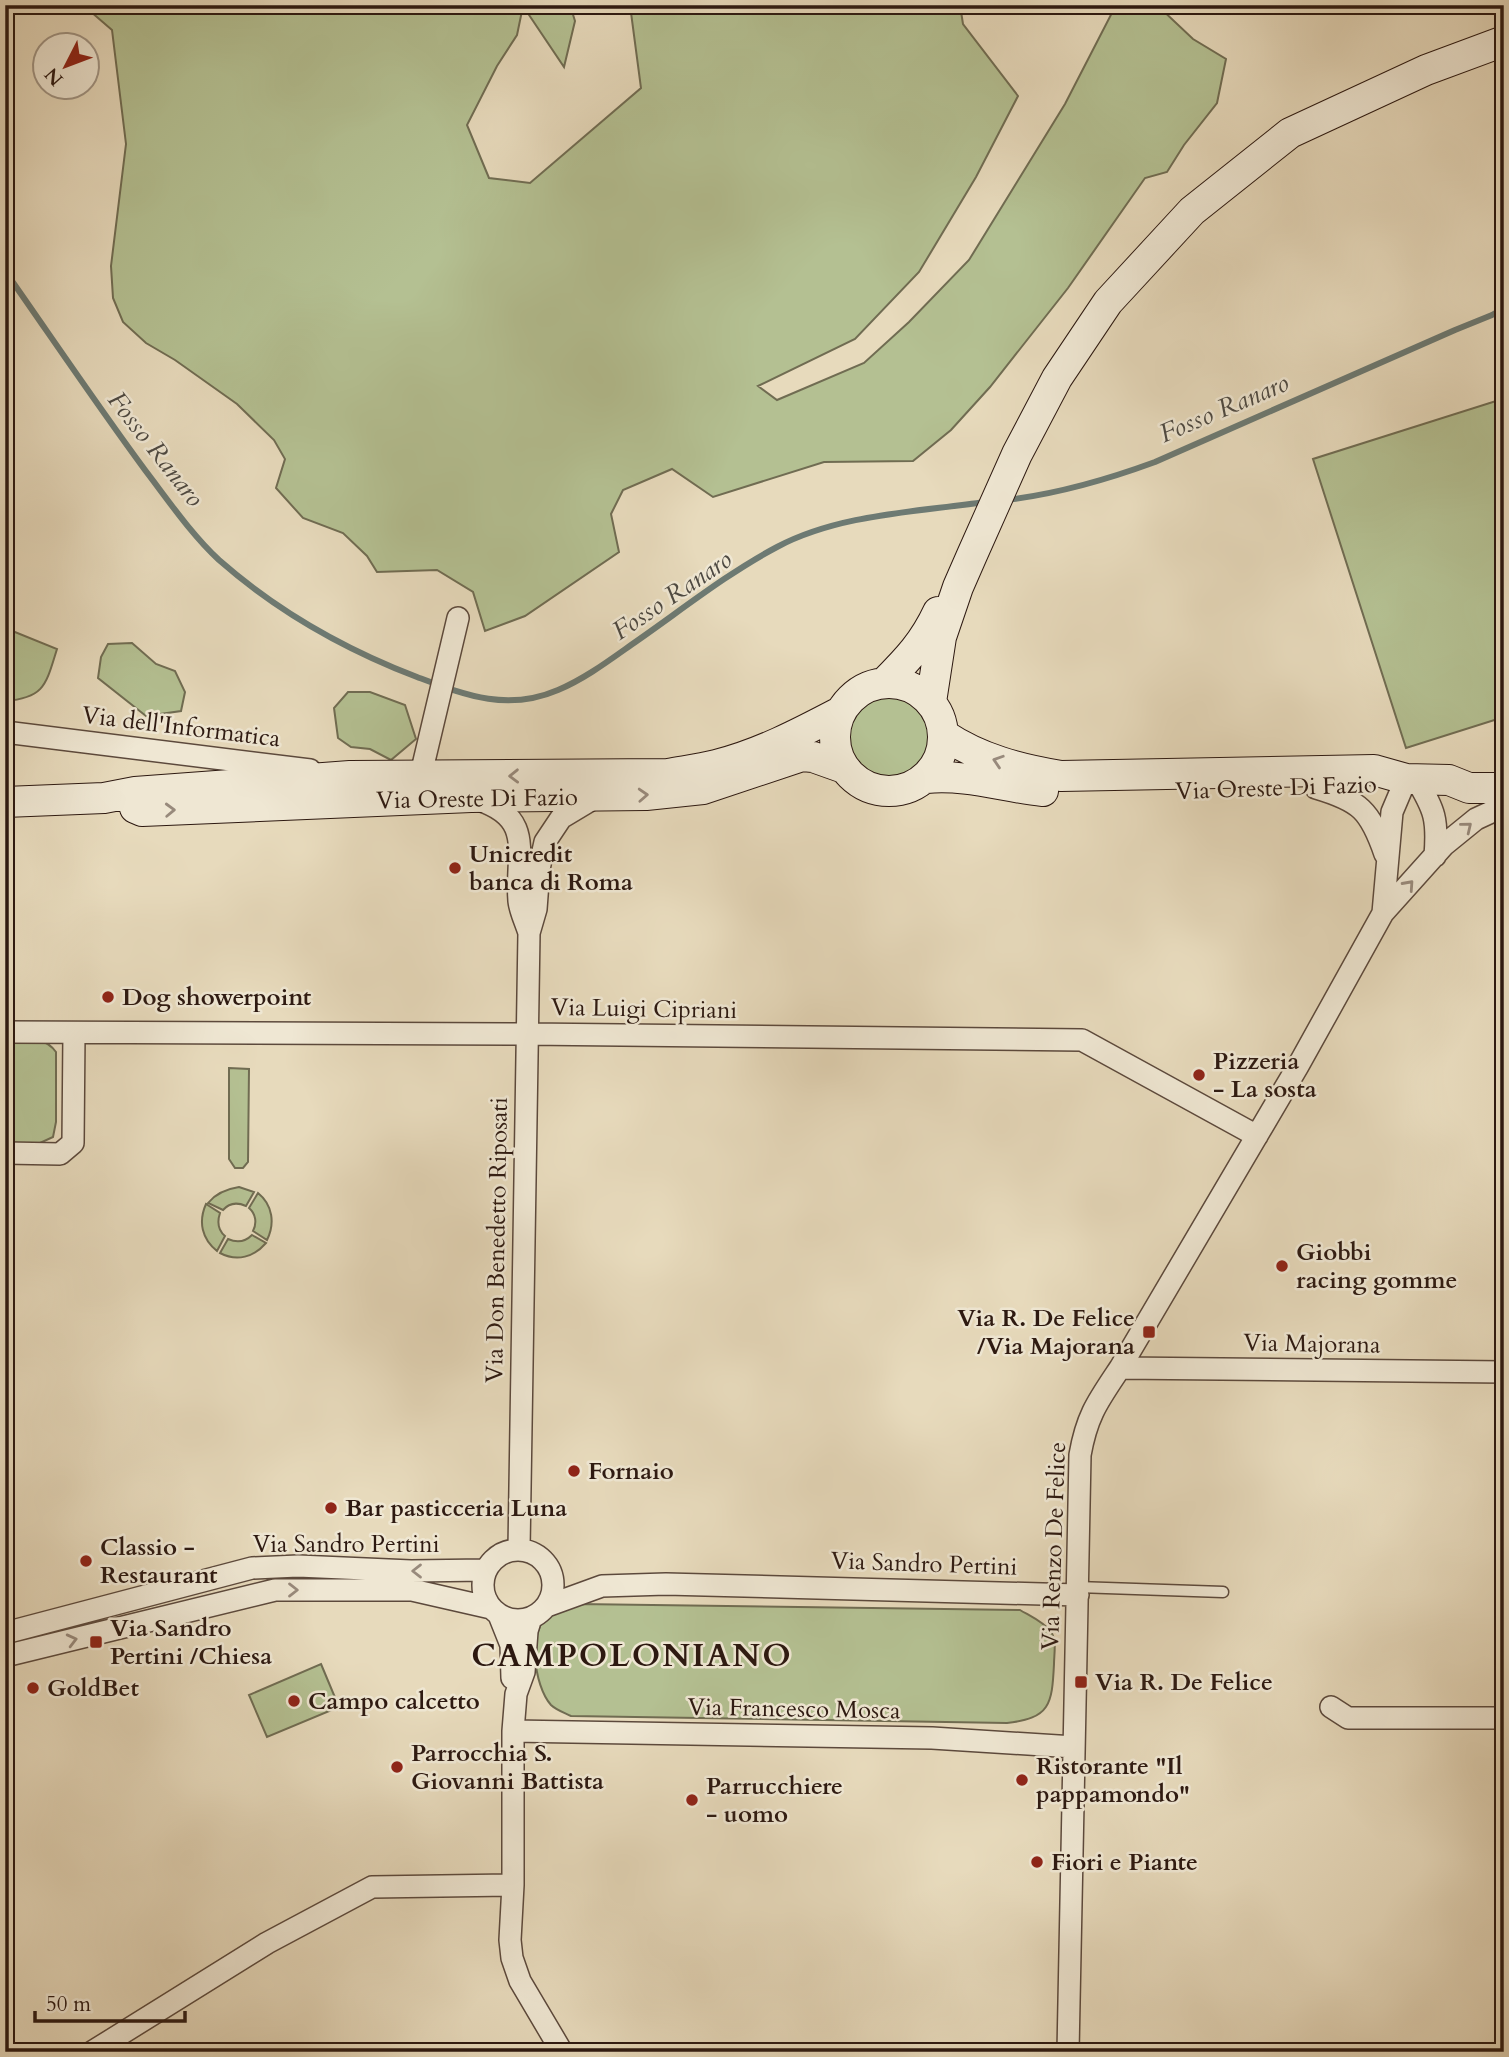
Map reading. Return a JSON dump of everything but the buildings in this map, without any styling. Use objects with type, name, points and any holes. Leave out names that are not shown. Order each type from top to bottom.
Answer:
[{"type":"main road","points":[[931,702],[941,638],[958,586],[1017,454],[1058,378],[1108,302],[1192,211],[1290,133],[1426,70],[1504,41]]},
{"type":"main road","points":[[884,683],[927,636],[938,611],[958,586]]},
{"type":"main road","points":[[884,683],[905,685],[931,702],[939,715],[944,735],[940,758],[926,778],[909,788],[881,791],[854,779],[844,768],[835,741],[840,712],[858,692],[884,683]]},
{"type":"main road","name":"Via Oreste Di Fazio","points":[[5,802],[104,798],[135,792],[351,776],[668,774],[744,757],[777,744],[840,712]]},
{"type":"main road","name":"Via Oreste Di Fazio","points":[[944,735],[981,756],[1028,771],[1061,776],[1374,770],[1411,779]]},
{"type":"main road","name":"Via Oreste Di Fazio","points":[[104,798],[142,811],[471,797],[646,795],[703,789],[802,756],[844,768]]},
{"type":"main road","points":[[1449,780],[1466,769],[1504,767]]},
{"type":"main road","name":"Via Oreste Di Fazio","points":[[926,778],[974,778],[1015,788],[1062,793],[1375,789],[1411,779]]},
{"type":"main road","points":[[1411,779],[1449,780],[1469,788],[1504,788]]},
{"type":"street","points":[[421,775],[458,618]]},
{"type":"street","name":"Via dell'Informatica","points":[[5,732],[351,776]]},
{"type":"street","points":[[1383,914],[1392,812],[1411,779],[1432,804],[1438,828],[1435,856]]},
{"type":"street","points":[[1315,788],[1346,797],[1367,814],[1376,827],[1387,857]]},
{"type":"street","points":[[529,933],[536,909],[545,842],[561,818],[597,796]]},
{"type":"street","points":[[471,797],[496,806],[514,821],[520,848],[519,903],[529,933]]},
{"type":"street","points":[[1383,914],[1444,845],[1476,819],[1504,806]]},
{"type":"street","name":"Via Renzo De Felice","points":[[1068,2052],[1080,1455],[1084,1432],[1091,1411],[1120,1368],[1257,1136],[1383,914]]},
{"type":"street","name":"Via Don Benedetto Riposati","points":[[519,1549],[529,933]]},
{"type":"street","name":"Via Luigi Cipriani","points":[[5,1032],[1082,1040],[1257,1136]]},
{"type":"street","points":[[5,1153],[60,1154],[73,1143],[74,1033]]},
{"type":"street","name":"Via Majorana","points":[[1120,1368],[1504,1372]]},
{"type":"street","points":[[516,1694],[510,1672],[510,1645],[482,1590],[485,1570],[499,1554],[519,1549],[538,1556],[551,1572],[554,1584],[552,1595],[527,1631],[524,1672],[516,1694],[510,1940],[512,1958],[520,1981],[562,2052]]},
{"type":"street","name":"Via Sandro Pertini","points":[[5,1633],[252,1568],[298,1566],[411,1571],[485,1570]]},
{"type":"street","name":"Via Sandro Pertini","points":[[551,1572],[602,1587]]},
{"type":"street","name":"Via Sandro Pertini","points":[[539,1612],[602,1587],[666,1584],[1077,1591]]},
{"type":"street","name":"Via Sandro Pertini","points":[[5,1656],[275,1590],[412,1590],[495,1611]]},
{"type":"street","points":[[495,1611],[520,1620],[539,1612]]},
{"type":"street","points":[[1331,1707],[1348,1718],[1504,1718]]},
{"type":"street","name":"Via Francesco Mosca","points":[[513,1731],[932,1738],[1074,1747]]},
{"type":"street","points":[[92,2052],[267,1943],[372,1887],[513,1885]]},
{"type":"lane","points":[[1077,1591],[1223,1592]]},
{"type":"green space","points":[[83,5],[570,5],[575,21],[564,67],[523,6],[517,35],[497,66],[467,125],[489,178],[530,183],[641,88],[630,5],[960,5],[963,24],[1018,96],[976,177],[919,272],[855,339],[758,386],[777,400],[864,363],[909,322],[969,260],[1065,104],[1116,5],[1157,5],[1193,39],[1226,59],[1217,103],[1167,172],[1145,178],[1068,288],[990,387],[951,430],[913,461],[824,462],[713,497],[672,469],[623,490],[611,514],[619,552],[525,616],[485,631],[473,592],[437,570],[377,572],[367,556],[343,533],[303,518],[276,488],[285,459],[274,440],[237,404],[146,343],[123,322],[113,298],[111,266],[126,144],[112,30]]},
{"type":"green space","points":[[1496,401],[1504,426],[1504,717],[1406,748],[1313,459]]},
{"type":"green space","points":[[5,628],[57,649],[42,687],[28,697],[5,701]]},
{"type":"green space","points":[[132,643],[156,664],[175,671],[185,692],[181,711],[146,716],[98,678],[101,657],[108,644]]},
{"type":"green space","points":[[348,692],[370,692],[405,705],[416,739],[391,760],[370,749],[351,747],[338,738],[334,708]]},
{"type":"green space","points":[[890,695],[906,698],[920,707],[929,721],[932,737],[929,753],[920,767],[906,776],[890,779],[874,776],[860,767],[851,753],[848,737],[851,721],[860,707],[874,698]]},
{"type":"green space","points":[[5,1038],[40,1040],[56,1052],[56,1122],[53,1137],[40,1143],[5,1143]]},
{"type":"green space","points":[[229,1068],[249,1069],[248,1162],[243,1168],[235,1168],[229,1159]]},
{"type":"green space","points":[[239,1187],[254,1192],[246,1206],[233,1204],[223,1210],[208,1203],[222,1192]]},
{"type":"green space","points":[[258,1193],[270,1209],[271,1228],[267,1240],[253,1231],[255,1219],[249,1208]]},
{"type":"green space","points":[[206,1204],[220,1213],[219,1226],[225,1236],[217,1251],[203,1230],[202,1217]]},
{"type":"green space","points":[[252,1235],[266,1243],[251,1255],[233,1257],[220,1253],[228,1239],[241,1241]]},
{"type":"green space","points":[[578,1604],[1020,1610],[1045,1625],[1053,1635],[1055,1647],[1052,1690],[1046,1707],[1040,1713],[1021,1721],[1007,1723],[571,1716],[553,1707],[545,1696],[535,1658],[538,1631],[543,1621],[551,1613]]},
{"type":"green space","name":"Campo calcetto","points":[[321,1664],[339,1707],[267,1737],[249,1695]]},
{"type":"waterway","name":"Fosso Ranaro","points":[[5,271],[145,470],[189,528],[219,560],[264,596],[312,627],[390,666],[469,695],[521,700],[568,686],[604,664],[739,569],[801,536],[826,527],[879,516],[985,502]]},
{"type":"waterway","name":"Fosso Ranaro","points":[[1006,500],[1082,486],[1155,462],[1504,308]]},
{"type":"place","name":"Unicredit banca di Roma","points":[[455,868]]},
{"type":"place","name":"Dog showerpoint","points":[[108,997]]},
{"type":"place","name":"Pizzeria - La sosta","points":[[1199,1075]]},
{"type":"place","name":"Giobbi racing gomme","points":[[1282,1266]]},
{"type":"place","name":"Via R. De Felice /Via Majorana","points":[[1149,1332]]},
{"type":"place","name":"Fornaio","points":[[574,1471]]},
{"type":"place","name":"Bar pasticceria Luna","points":[[331,1508]]},
{"type":"place","name":"Classio - Restaurant","points":[[86,1561]]},
{"type":"place","name":"Via Sandro Pertini /Chiesa","points":[[96,1642]]},
{"type":"place","name":"Via R. De Felice","points":[[1081,1682]]},
{"type":"place","name":"GoldBet","points":[[33,1688]]},
{"type":"place","name":"Campo calcetto","points":[[294,1701]]},
{"type":"place","name":"Parrocchia S. Giovanni Battista","points":[[397,1767]]},
{"type":"place","name":"Ristorante \"Il pappamondo\"","points":[[1022,1780]]},
{"type":"place","name":"Parrucchiere - uomo","points":[[692,1800]]},
{"type":"place","name":"Fiori e Piante","points":[[1037,1862]]},
{"type":"district","name":"CAMPOLONIANO","points":[[632,1656]]}]
